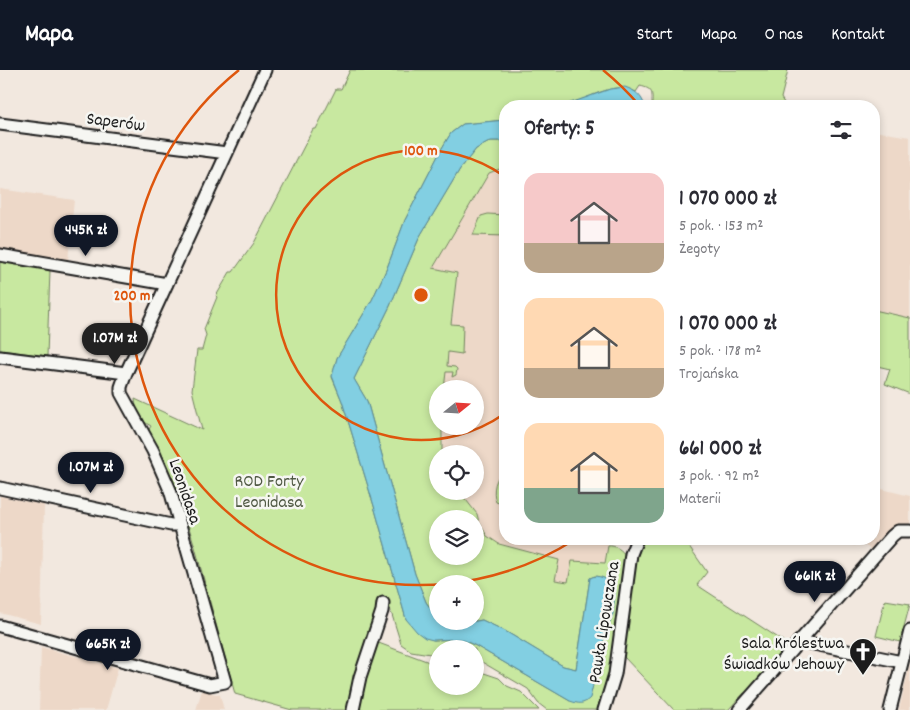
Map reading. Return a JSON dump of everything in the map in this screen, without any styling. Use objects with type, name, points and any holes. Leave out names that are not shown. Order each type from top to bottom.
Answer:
[{"type":"street","name":"Leonidasa","points":[[0,626],[210,685],[225,682],[170,490],[157,459],[121,393],[121,387],[265,70]]},
{"type":"street","name":"Saperów","points":[[0,124],[227,153]]},
{"type":"street","points":[[0,255],[167,284]]},
{"type":"street","points":[[0,357],[126,373]]},
{"type":"street","points":[[0,488],[170,525],[180,525]]},
{"type":"street","points":[[739,710],[892,536],[898,532],[910,530]]},
{"type":"street","name":"Pawła Lipowczana","points":[[604,710],[615,674],[631,554],[635,545]]},
{"type":"street","points":[[353,710],[360,677],[383,603]]},
{"type":"street","points":[[890,710],[910,631]]},
{"type":"street","points":[[799,641],[902,662]]},
{"type":"shaded area","points":[[880,132],[910,137],[910,318],[880,311]]},
{"type":"shaded area","points":[[499,169],[499,544],[487,536],[484,531],[484,510],[474,510],[466,500],[484,500],[484,445],[442,445],[443,435],[484,435],[484,380],[442,380],[447,366],[457,273],[433,268],[489,173]]},
{"type":"shaded area","points":[[0,189],[74,200],[68,261],[0,249]]},
{"type":"shaded area","points":[[880,488],[910,496],[910,527],[894,526],[880,544]]},
{"type":"shaded area","points":[[0,496],[44,505],[41,624],[0,613]]},
{"type":"shaded area","points":[[503,545],[608,545],[605,563],[572,561],[568,582],[555,580],[559,560]]},
{"type":"shaded area","points":[[864,545],[879,545],[874,552]]},
{"type":"shaded area","points":[[41,647],[118,668],[106,710],[39,710]]},
{"type":"shaded area","points":[[910,664],[910,710],[899,710]]},
{"type":"shaded area","points":[[202,690],[220,695],[224,710],[196,710]]},
{"type":"green space","name":"ROD Forty Leonidasa","points":[[350,70],[788,70],[781,98],[782,100],[652,100],[650,90],[640,86],[636,92],[619,88],[609,89],[580,100],[499,100],[499,121],[463,124],[451,133],[405,220],[387,268],[372,300],[337,358],[332,377],[342,401],[406,619],[433,640],[429,640],[429,654],[411,651],[401,644],[388,602],[379,604],[358,663],[348,710],[292,710],[235,694],[180,499],[148,431],[151,426],[139,415],[135,399],[202,430],[192,390],[197,350],[202,350],[206,335],[204,329],[216,296],[230,272],[233,272],[254,243],[313,129],[316,129],[336,89],[341,89]]},
{"type":"green space","name":"ROD Forty Leonidasa","points":[[491,141],[499,141],[499,169],[489,173],[433,268],[457,273],[451,324],[463,325],[462,354],[448,352],[447,366],[457,369],[456,375],[452,377],[453,372],[446,372],[445,380],[429,380],[429,435],[442,435],[442,445],[429,445],[429,500],[466,500],[474,510],[429,510],[429,565],[484,565],[484,531],[487,536],[499,545],[559,560],[555,580],[568,582],[572,561],[605,563],[608,546],[618,548],[626,556],[610,671],[599,710],[547,710],[538,703],[528,689],[484,663],[484,651],[570,701],[610,626],[604,578],[595,576],[590,578],[576,669],[563,666],[505,631],[484,621],[484,575],[429,575],[429,606],[415,574],[367,401],[354,379],[390,306],[420,236],[460,169],[476,149]]},
{"type":"green space","points":[[499,215],[499,236],[473,235],[481,216]]},
{"type":"green space","points":[[0,261],[50,270],[47,356],[0,350]]},
{"type":"green space","points":[[880,311],[910,318],[910,394],[885,384],[890,369],[880,367]]},
{"type":"green space","points":[[499,476],[499,503],[496,502],[494,493]]},
{"type":"green space","points":[[641,545],[688,545],[707,572],[697,585],[783,641],[785,648],[771,664],[772,667],[747,694],[744,693],[728,710],[674,710],[624,657],[633,571]]},
{"type":"green space","points":[[885,600],[910,604],[900,642],[876,636]]},
{"type":"green space","points":[[376,642],[429,662],[429,695],[484,695],[484,673],[499,678],[507,686],[521,692],[539,710],[357,710],[362,684]]},
{"type":"water","points":[[625,87],[638,94],[642,100],[579,100],[610,89]]},
{"type":"water","points":[[499,121],[499,141],[491,141],[476,149],[460,169],[420,236],[390,306],[354,379],[367,401],[415,574],[429,606],[429,630],[484,630],[484,621],[505,631],[563,666],[576,669],[590,578],[596,576],[614,583],[613,614],[605,635],[590,698],[581,703],[570,701],[484,651],[484,640],[433,640],[425,638],[406,619],[374,506],[342,401],[332,376],[337,358],[372,300],[387,268],[405,220],[451,133],[463,124]]},
{"type":"place","name":"Sala Królestwa Świadków Jehowy","points":[[863,676]]}]
